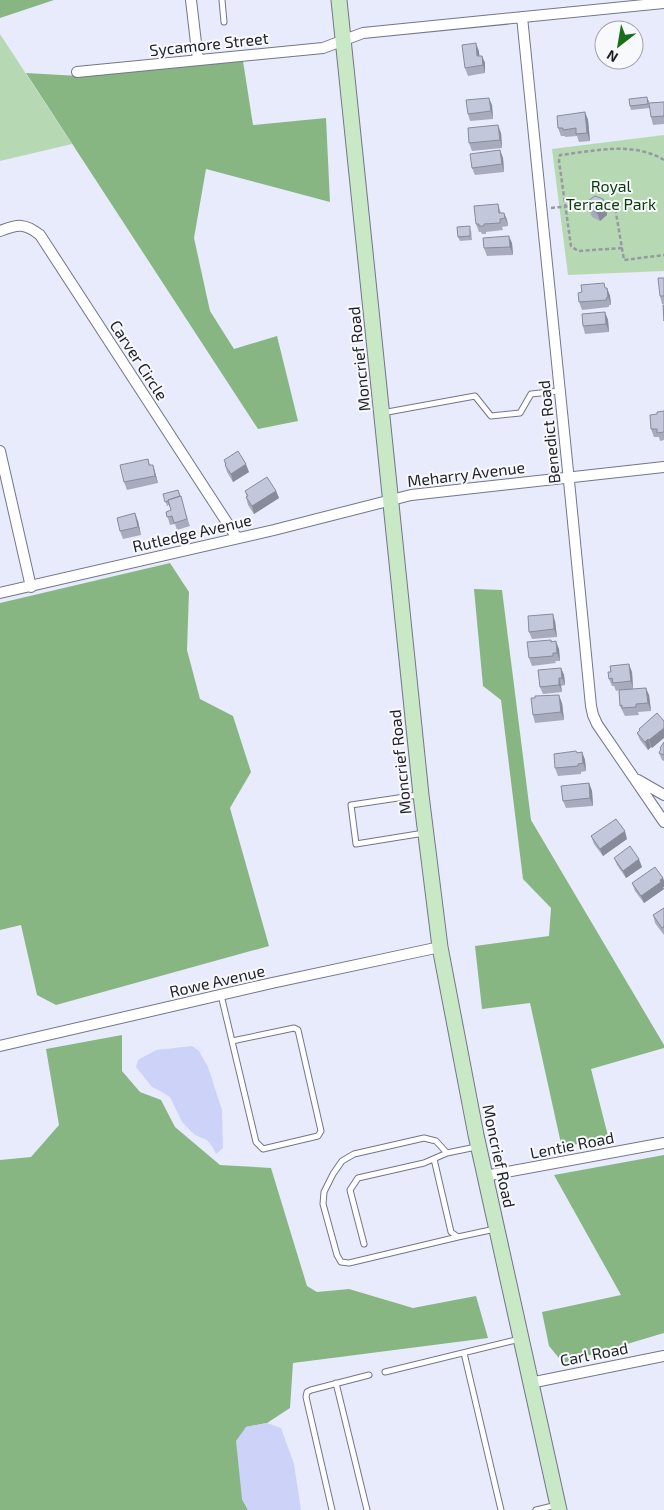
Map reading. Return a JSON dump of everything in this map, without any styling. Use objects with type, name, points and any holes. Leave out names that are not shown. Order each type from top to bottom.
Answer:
[{"type":"main road","name":"Moncrief Road","points":[[339,0],[421,795],[440,947],[485,1176],[558,1507]]},
{"type":"street","points":[[191,0],[198,60]]},
{"type":"street","name":"Sycamore Street","points":[[77,72],[323,48],[363,33],[664,3]]},
{"type":"street","name":"Benedict Road","points":[[522,17],[591,706],[597,724],[664,822]]},
{"type":"street","name":"Carver Circle","points":[[0,231],[12,226],[23,225],[40,234],[237,538]]},
{"type":"street","points":[[0,451],[31,586]]},
{"type":"street","name":"Meharry Avenue","points":[[391,500],[411,494],[664,466]]},
{"type":"street","name":"Rutledge Avenue","points":[[0,593],[274,530],[391,500]]},
{"type":"street","points":[[635,778],[664,795]]},
{"type":"street","name":"Rowe Avenue","points":[[0,1046],[440,947]]},
{"type":"street","name":"Lentie Road","points":[[485,1176],[664,1143]]},
{"type":"street","name":"Carl Road","points":[[530,1382],[664,1356]]},
{"type":"lane","points":[[222,0],[224,22]]},
{"type":"lane","points":[[382,413],[475,396],[491,416],[520,413],[531,394],[559,391]]},
{"type":"lane","points":[[421,795],[351,805],[356,844],[426,832]]},
{"type":"lane","points":[[221,995],[256,1142],[263,1148],[318,1136],[321,1131],[298,1030],[294,1028],[232,1041]]},
{"type":"lane","points":[[447,1153],[436,1141],[424,1138],[354,1154],[342,1161],[332,1174],[324,1192],[323,1204],[337,1255],[341,1262],[349,1263],[497,1229]]},
{"type":"lane","points":[[364,1244],[350,1190],[358,1178],[424,1163],[447,1153],[479,1146]]},
{"type":"lane","points":[[434,1159],[451,1232],[458,1237]]},
{"type":"lane","points":[[385,1372],[521,1338]]},
{"type":"lane","points":[[464,1353],[501,1510]]},
{"type":"lane","points":[[332,1510],[306,1397],[311,1390],[369,1375]]},
{"type":"lane","points":[[336,1383],[367,1510]]},
{"type":"lane","points":[[536,1510],[558,1507]]},
{"type":"path","points":[[622,248],[578,251],[571,246],[559,161],[560,155],[632,148],[653,153],[664,160]]},
{"type":"path","points":[[552,208],[614,202],[624,260],[664,255]]},
{"type":"green space","points":[[0,0],[54,0],[0,18]]},
{"type":"green space","points":[[0,34],[72,144],[0,161]]},
{"type":"green space","points":[[243,61],[253,125],[326,118],[330,202],[206,169],[194,238],[210,311],[234,349],[277,336],[298,421],[258,429],[26,73],[79,76]]},
{"type":"green space","name":"Royal Terrace Park","points":[[664,135],[664,271],[568,275],[552,149]]},
{"type":"green space","points":[[170,563],[189,592],[187,650],[200,699],[233,716],[251,772],[230,808],[269,946],[56,1005],[37,995],[21,925],[0,930],[0,603]]},
{"type":"green space","points":[[474,589],[502,590],[531,820],[664,1045],[664,1048],[591,1069],[608,1136],[562,1148],[530,1003],[482,1009],[475,946],[549,936],[551,908],[523,879],[501,700],[483,686]]},
{"type":"green space","points":[[122,1035],[122,1071],[140,1092],[161,1100],[175,1127],[220,1165],[271,1168],[307,1286],[317,1292],[349,1289],[413,1308],[476,1296],[488,1338],[293,1363],[290,1408],[267,1423],[246,1427],[242,1499],[248,1510],[0,1510],[0,1160],[31,1157],[59,1125],[46,1049]]},
{"type":"green space","points":[[664,1155],[664,1333],[563,1363],[549,1346],[542,1312],[621,1295],[554,1175]]},
{"type":"water","points":[[192,1046],[199,1051],[208,1067],[222,1110],[223,1148],[216,1154],[207,1140],[195,1135],[182,1122],[170,1097],[152,1087],[136,1067],[138,1060],[156,1050]]},
{"type":"water","points":[[267,1423],[281,1428],[294,1464],[301,1510],[248,1510],[242,1499],[236,1441],[246,1427]]},
{"type":"building","points":[[476,43],[477,56],[482,56],[483,65],[465,68],[462,45]]},
{"type":"building","points":[[647,97],[648,104],[630,106],[629,99]]},
{"type":"building","points":[[489,98],[491,111],[468,114],[466,100]]},
{"type":"building","points":[[664,102],[664,116],[651,117],[649,103]]},
{"type":"building","points":[[585,112],[587,133],[576,134],[576,128],[563,130],[563,128],[558,128],[557,116]]},
{"type":"building","points":[[498,125],[500,140],[469,143],[468,128]]},
{"type":"building","points":[[500,150],[502,164],[472,168],[470,154]]},
{"type":"building","points":[[595,196],[603,199],[604,207],[597,213],[589,209],[588,201]]},
{"type":"building","points":[[498,204],[499,213],[504,213],[505,218],[500,219],[500,223],[484,224],[484,226],[476,224],[474,206]]},
{"type":"building","points":[[470,226],[470,236],[458,237],[457,227]]},
{"type":"building","points":[[509,236],[510,247],[484,248],[483,238]]},
{"type":"building","points":[[658,278],[664,278],[664,296],[660,296]]},
{"type":"building","points":[[604,283],[605,288],[607,288],[607,300],[579,302],[578,293],[582,292],[581,285]]},
{"type":"building","points":[[605,312],[606,324],[583,326],[582,314]]},
{"type":"building","points":[[664,411],[664,432],[657,433],[657,429],[651,429],[650,415]]},
{"type":"building","points":[[238,451],[246,464],[231,474],[224,460]]},
{"type":"building","points":[[148,459],[149,465],[153,465],[155,476],[124,482],[120,465]]},
{"type":"building","points":[[267,477],[276,491],[252,506],[246,497],[248,496],[245,491]]},
{"type":"building","points":[[178,490],[180,496],[165,502],[163,494]]},
{"type":"building","points":[[181,496],[187,519],[174,523],[172,516],[167,517],[166,512],[171,510],[168,500]]},
{"type":"building","points":[[135,513],[138,527],[120,531],[117,518]]},
{"type":"building","points":[[553,614],[554,629],[529,632],[528,616]]},
{"type":"building","points":[[551,640],[551,642],[556,641],[557,653],[553,653],[553,656],[529,658],[527,642]]},
{"type":"building","points":[[629,664],[631,681],[613,683],[612,678],[609,679],[608,672],[611,672],[610,666]]},
{"type":"building","points":[[561,668],[562,678],[559,678],[559,685],[540,687],[538,670]]},
{"type":"building","points":[[646,688],[648,703],[636,704],[636,707],[622,708],[622,705],[620,706],[619,690]]},
{"type":"building","points":[[559,695],[561,712],[533,715],[531,698],[535,698],[535,696]]},
{"type":"building","points":[[657,713],[664,721],[664,728],[645,742],[637,733]]},
{"type":"building","points":[[664,742],[664,755],[659,753]]},
{"type":"building","points":[[576,751],[577,753],[582,752],[583,763],[578,764],[578,766],[555,768],[554,754]]},
{"type":"building","points":[[589,783],[590,798],[563,801],[561,786]]},
{"type":"building","points":[[616,819],[625,831],[600,849],[591,836]]},
{"type":"building","points":[[630,846],[639,859],[623,871],[614,858]]},
{"type":"building","points":[[655,867],[663,878],[660,880],[661,882],[641,896],[632,883]]},
{"type":"building","points":[[664,908],[664,927],[662,928],[653,915]]}]
